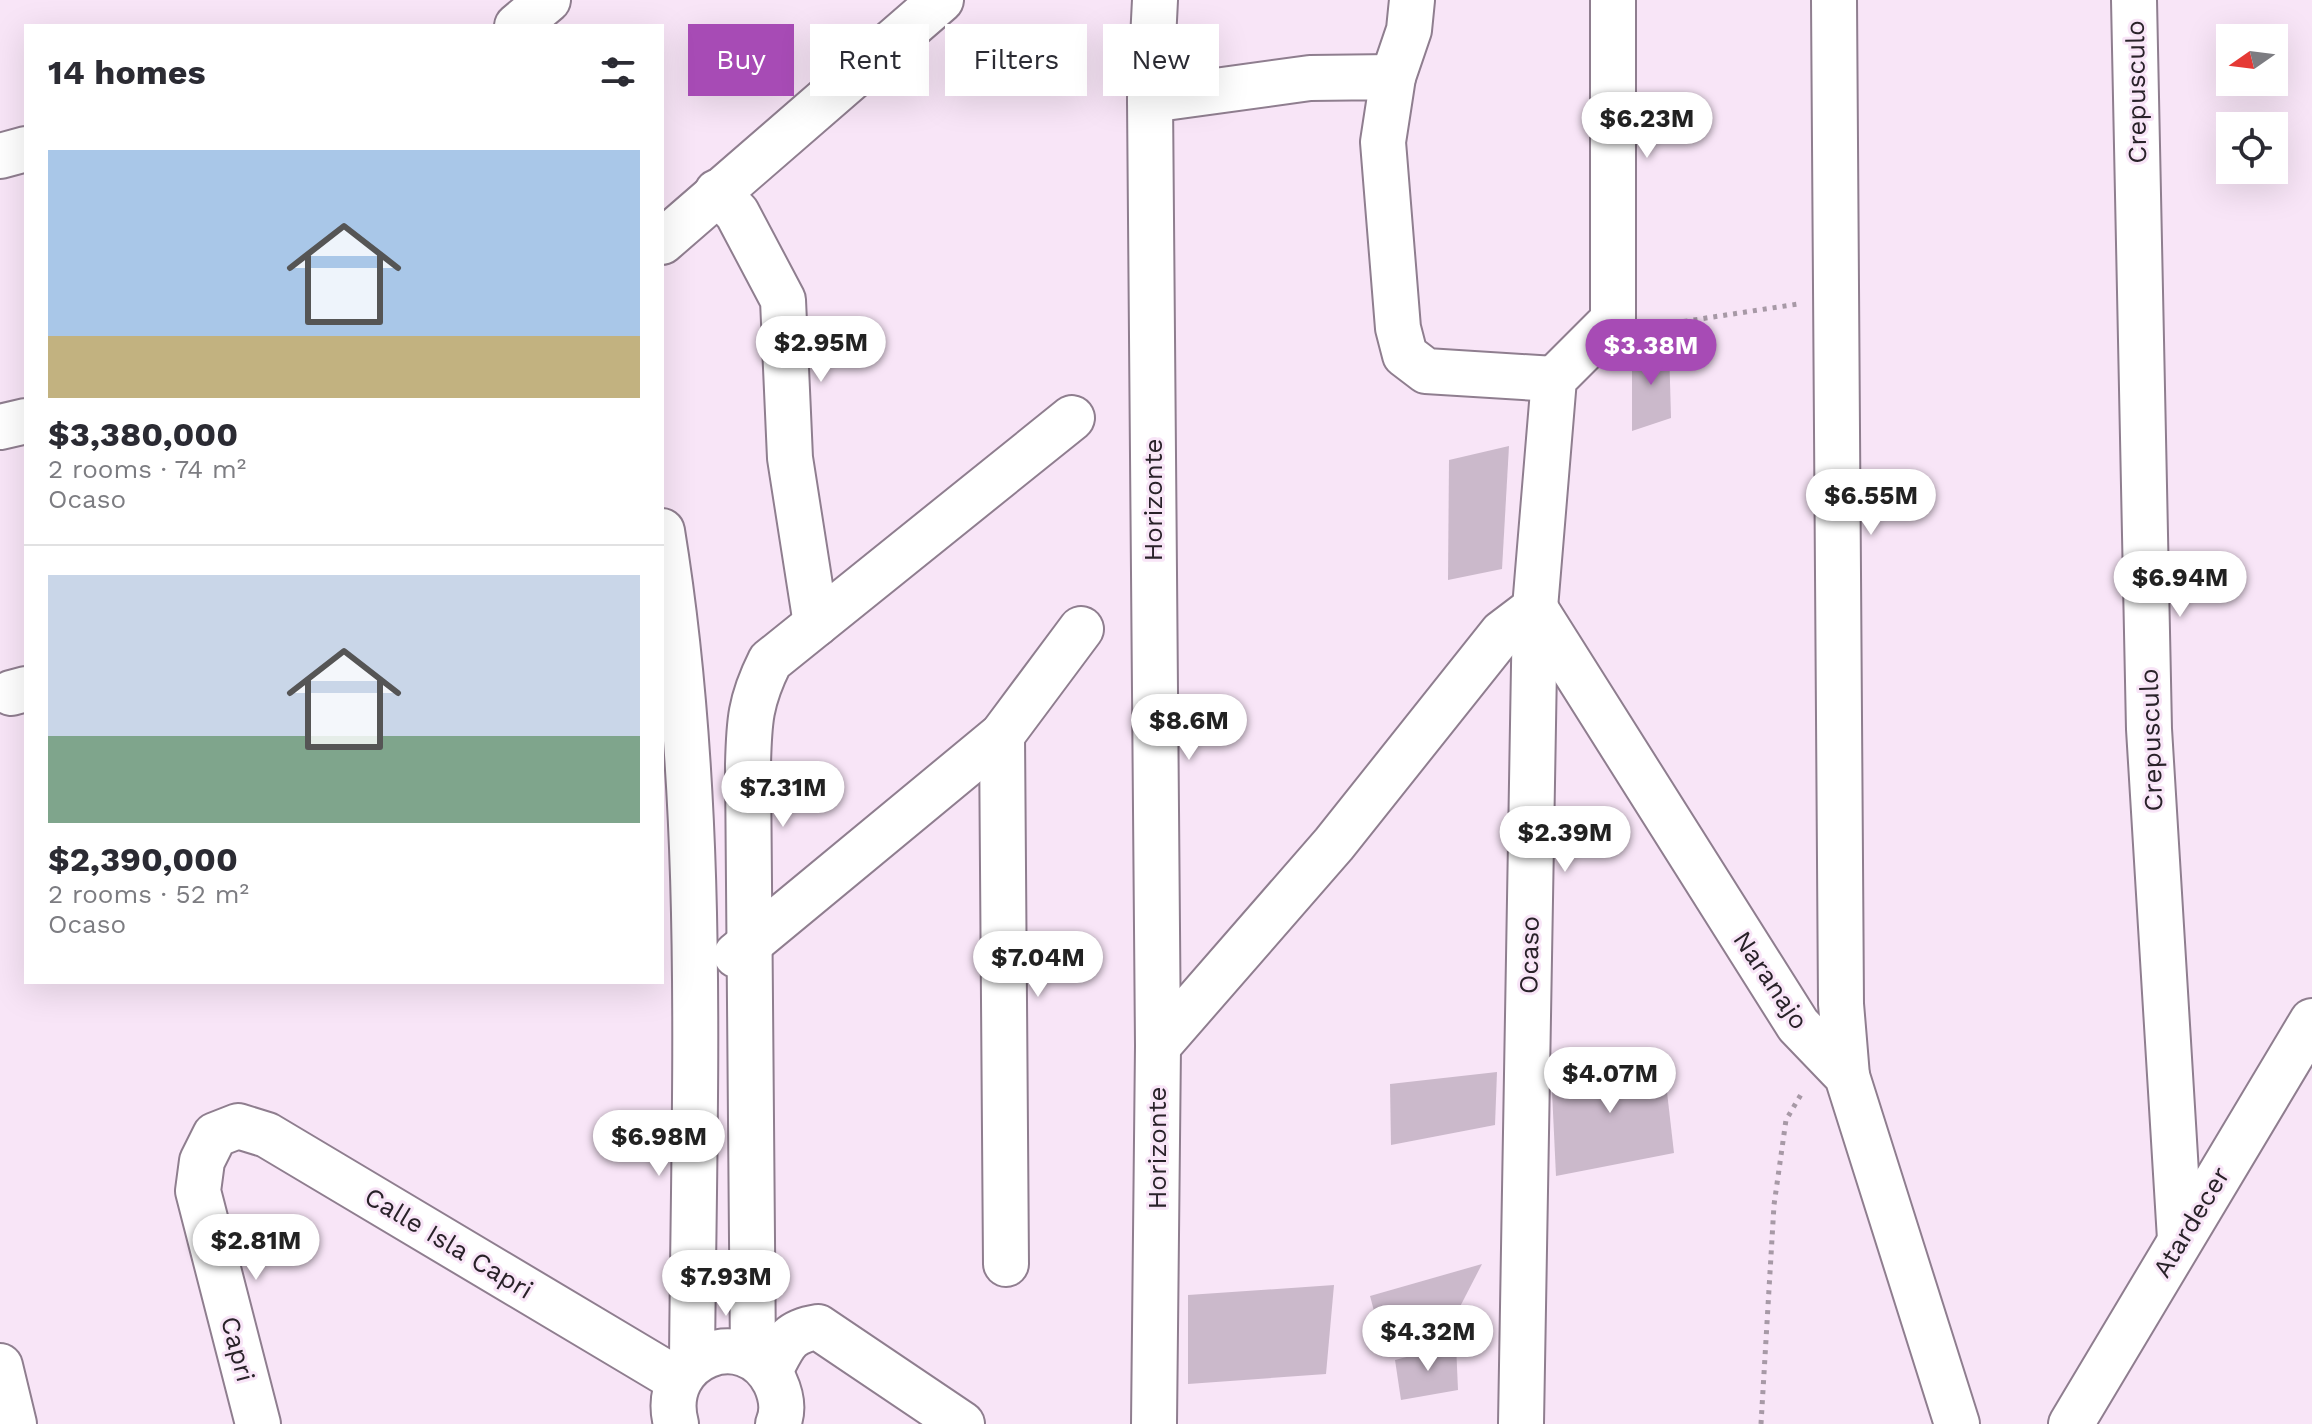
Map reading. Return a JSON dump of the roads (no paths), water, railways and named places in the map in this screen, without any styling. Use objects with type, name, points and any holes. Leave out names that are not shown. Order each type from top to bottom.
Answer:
[{"type":"street","points":[[519,24],[548,0]]},
{"type":"street","points":[[664,240],[941,0]]},
{"type":"street","name":"Horizonte","points":[[1154,1424],[1158,1046],[1150,100],[1155,0]]},
{"type":"street","points":[[1412,0],[1409,30],[1393,77],[1383,142],[1398,328],[1405,355],[1426,371],[1554,379],[1613,320],[1613,0]]},
{"type":"street","points":[[1834,0],[1841,1004],[1836,1065]]},
{"type":"street","name":"Crepusculo","points":[[2134,0],[2149,729],[2180,1239]]},
{"type":"street","points":[[1150,100],[1310,78],[1393,77]]},
{"type":"street","points":[[0,156],[24,150]]},
{"type":"street","points":[[717,192],[737,213],[783,300],[790,458],[816,624]]},
{"type":"street","name":"Ocaso","points":[[1521,1424],[1535,608],[1554,379]]},
{"type":"street","points":[[761,1364],[750,942],[749,716],[757,688],[770,661],[1072,418]]},
{"type":"street","points":[[0,427],[24,421]]},
{"type":"street","points":[[664,544],[672,596],[676,776],[694,992],[685,1372],[672,1400],[676,1424]]},
{"type":"street","points":[[1158,1046],[1334,844],[1502,633],[1535,608]]},
{"type":"street","name":"Naranajo","points":[[1535,608],[1798,1025],[1836,1065],[1957,1424]]},
{"type":"street","points":[[694,992],[750,942],[1002,735],[1081,629]]},
{"type":"street","points":[[1002,735],[1006,1264]]},
{"type":"street","name":"Atardecer","points":[[2071,1424],[2312,1021]]},
{"type":"street","name":"Calle Isla Capri","points":[[215,1135],[238,1126],[267,1135],[685,1372]]},
{"type":"street","name":"Capri","points":[[215,1135],[202,1161],[198,1191],[258,1424]]},
{"type":"street","points":[[761,1364],[789,1337],[800,1330],[818,1327],[962,1424]]},
{"type":"street","points":[[685,1372],[711,1353],[732,1351],[761,1364],[780,1392],[781,1416],[778,1424]]},
{"type":"street","points":[[0,1366],[14,1424]]}]
